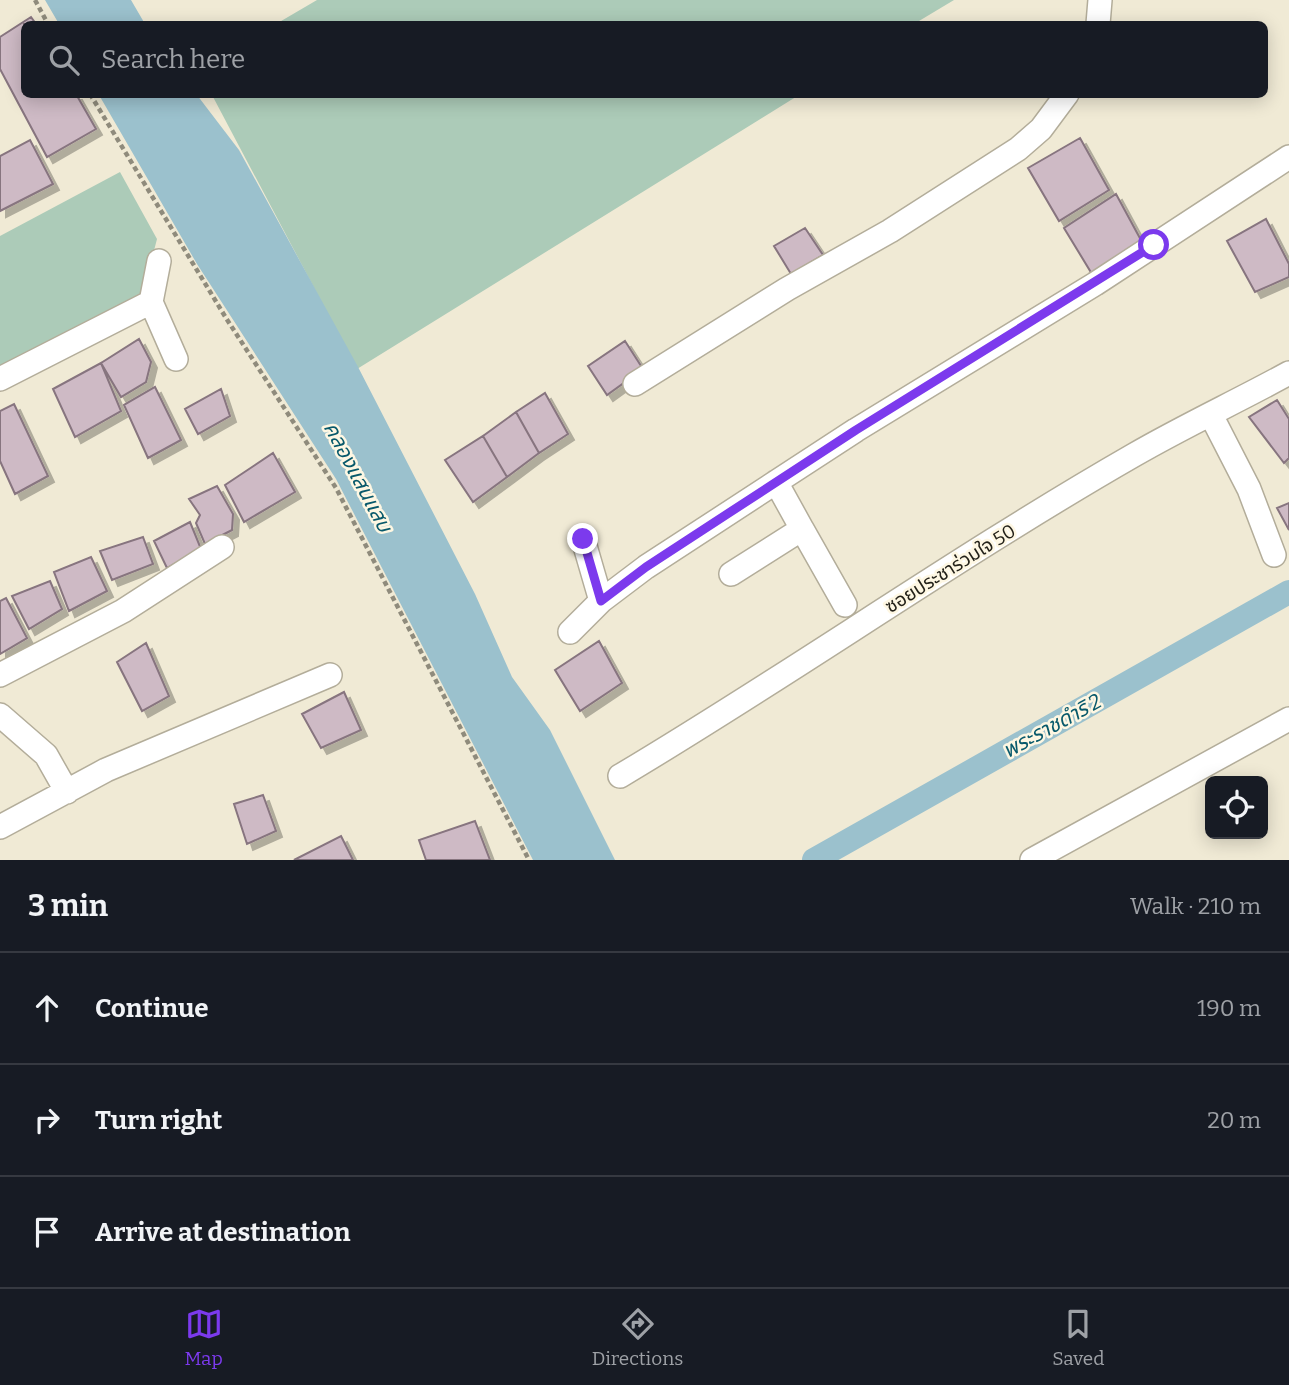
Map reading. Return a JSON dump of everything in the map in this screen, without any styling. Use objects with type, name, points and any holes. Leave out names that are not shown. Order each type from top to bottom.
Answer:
[{"type":"street","points":[[1098,21],[1100,0]]},
{"type":"street","points":[[635,384],[787,289],[890,231],[1018,149],[1041,129],[1064,98]]},
{"type":"street","points":[[570,632],[601,601],[646,567],[776,482],[1095,284],[1289,157]]},
{"type":"street","points":[[159,261],[151,302],[176,359]]},
{"type":"street","points":[[0,379],[151,302]]},
{"type":"street","name":"ซอยประชาร่วมใจ 50","points":[[620,776],[750,699],[999,536],[1135,454],[1289,373]]},
{"type":"street","points":[[1211,415],[1249,489],[1274,555]]},
{"type":"street","points":[[776,482],[845,606]]},
{"type":"street","points":[[731,575],[802,529]]},
{"type":"street","points":[[583,539],[601,601]]},
{"type":"street","points":[[0,675],[122,611],[222,547]]},
{"type":"street","points":[[0,827],[130,760],[240,716],[330,675]]},
{"type":"street","points":[[0,715],[46,755],[67,792]]},
{"type":"street","points":[[1032,860],[1289,719]]},
{"type":"path","points":[[35,0],[46,21]]},
{"type":"path","points":[[92,98],[226,318],[336,488],[529,860]]},
{"type":"green space","points":[[317,0],[954,0],[919,21],[281,21]]},
{"type":"green space","points":[[214,98],[794,98],[357,369]]},
{"type":"green space","points":[[120,172],[157,239],[142,297],[0,369],[0,236]]},
{"type":"water","points":[[45,0],[131,0],[143,21],[57,21]]},
{"type":"water","name":"คลองแสนแสบ","points":[[101,98],[199,98],[239,150],[357,365],[475,594],[512,677],[550,730],[615,860],[533,860],[336,479],[197,264]]},
{"type":"building","points":[[21,23],[21,98],[78,98],[96,129],[47,157],[0,69],[0,37]]},
{"type":"building","points":[[1080,138],[1109,190],[1059,221],[1028,168]]},
{"type":"building","points":[[30,140],[53,184],[0,211],[0,156]]},
{"type":"building","points":[[1116,194],[1142,242],[1092,274],[1064,228]]},
{"type":"building","points":[[1266,219],[1289,264],[1289,277],[1255,292],[1227,241]]},
{"type":"building","points":[[805,228],[823,255],[791,274],[774,246]]},
{"type":"building","points":[[139,339],[151,362],[146,382],[121,397],[101,363]]},
{"type":"building","points":[[625,341],[643,369],[607,395],[588,366]]},
{"type":"building","points":[[101,363],[121,411],[75,437],[53,389]]},
{"type":"building","points":[[155,387],[181,440],[148,458],[124,405]]},
{"type":"building","points":[[221,389],[230,416],[198,434],[185,409]]},
{"type":"building","points":[[545,393],[568,434],[539,453],[516,412]]},
{"type":"building","points":[[1277,400],[1289,419],[1289,458],[1284,463],[1249,417]]},
{"type":"building","points":[[14,404],[48,476],[15,494],[0,461],[0,411]]},
{"type":"building","points":[[516,412],[539,453],[507,477],[483,436]]},
{"type":"building","points":[[483,436],[507,477],[473,502],[445,460]]},
{"type":"building","points":[[273,453],[295,492],[244,522],[225,485]]},
{"type":"building","points":[[217,486],[233,514],[232,530],[205,544],[196,523],[200,515],[189,499]]},
{"type":"building","points":[[1289,503],[1289,530],[1277,508]]},
{"type":"building","points":[[190,522],[201,549],[167,568],[154,541]]},
{"type":"building","points":[[143,537],[153,564],[112,580],[100,551]]},
{"type":"building","points":[[91,557],[107,591],[69,611],[54,572]]},
{"type":"building","points":[[50,581],[62,609],[29,629],[12,596]]},
{"type":"building","points":[[6,598],[27,638],[0,654],[0,601]]},
{"type":"building","points":[[599,641],[622,683],[580,711],[555,670]]},
{"type":"building","points":[[146,643],[169,696],[142,711],[117,662]]},
{"type":"building","points":[[344,692],[361,730],[321,748],[302,714]]},
{"type":"building","points":[[263,795],[276,831],[247,844],[234,804]]},
{"type":"building","points":[[475,821],[490,860],[426,860],[419,840]]},
{"type":"building","points":[[341,836],[353,860],[294,860]]},
{"type":"waterway","name":"พระราชดำริ 2","points":[[814,860],[1289,592]]},
{"type":"route","points":[[583,539],[601,601],[646,567],[856,430],[1154,245]]}]
